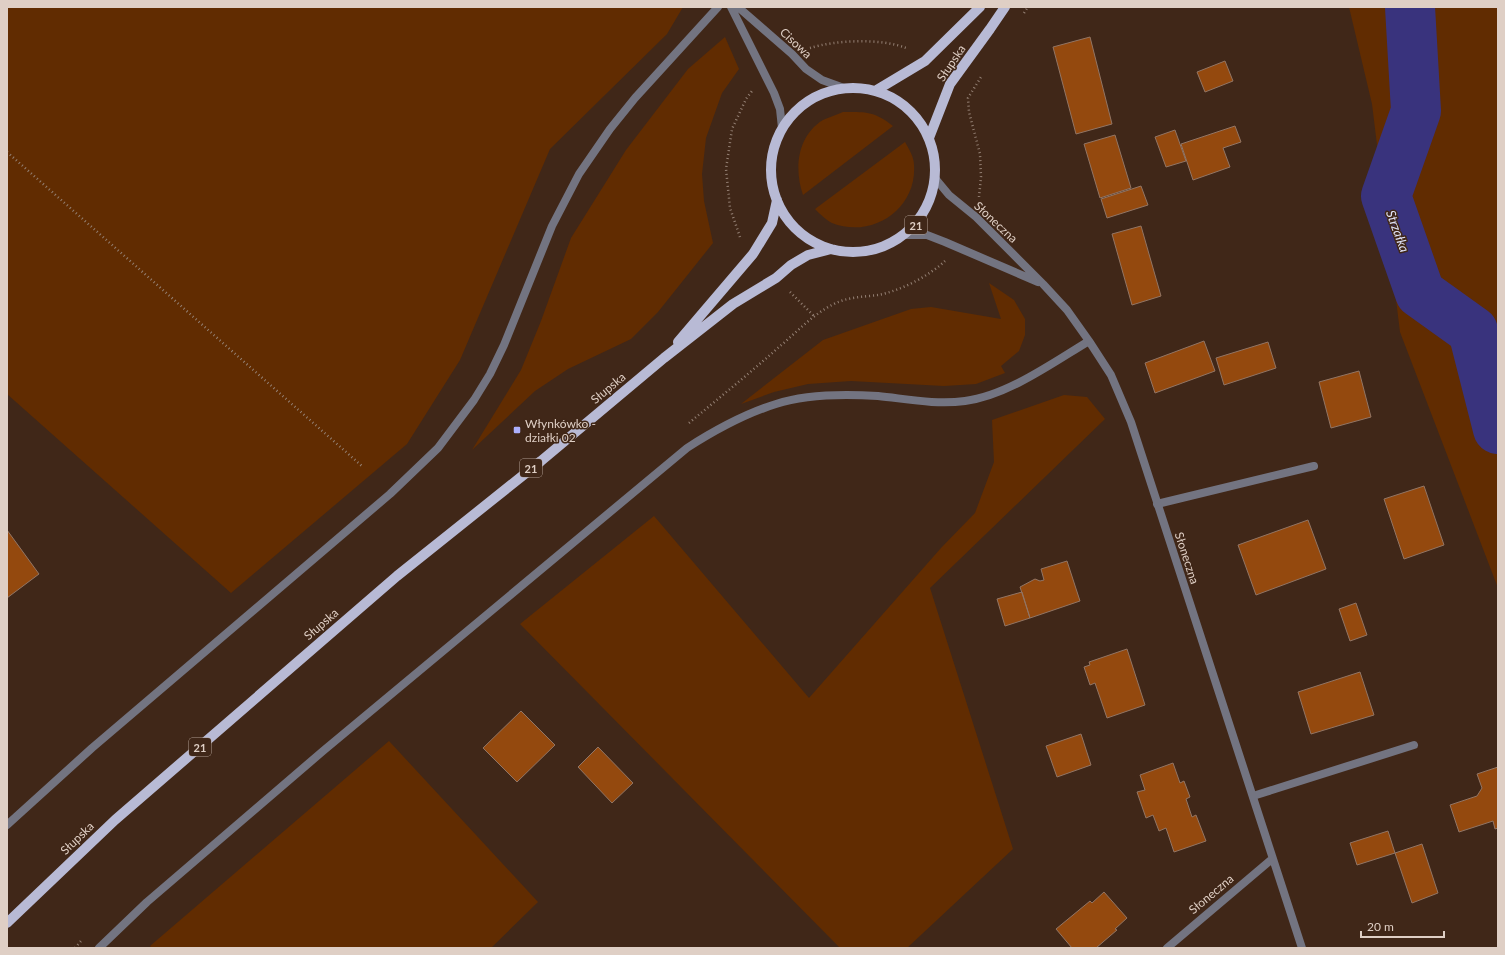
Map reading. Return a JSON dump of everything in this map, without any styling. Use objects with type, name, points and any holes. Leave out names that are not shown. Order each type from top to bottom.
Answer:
[{"type":"main road","name":"Słupska","points":[[875,91],[925,61],[980,7]]},
{"type":"main road","name":"Słupska","points":[[929,138],[950,84],[1005,7]]},
{"type":"main road","name":"21","points":[[777,200],[773,178],[772,160],[774,147],[782,128],[794,112],[806,102],[824,94],[844,88],[860,88],[875,91]]},
{"type":"main road","points":[[875,91],[895,98],[910,109],[920,122],[929,138]]},
{"type":"main road","name":"21","points":[[831,249],[850,252],[864,250],[892,242],[905,235],[918,223],[927,209],[932,193],[934,162],[929,138]]},
{"type":"main road","name":"Słupska","points":[[664,358],[753,254],[772,223],[777,200]]},
{"type":"main road","points":[[777,200],[792,225],[806,239],[831,249]]},
{"type":"main road","name":"Słupska","points":[[7,923],[115,820],[397,576],[541,461],[664,358],[733,304],[776,278],[791,265],[808,255],[831,249]]},
{"type":"street","points":[[7,825],[92,748],[390,494],[438,448],[470,406],[490,374],[504,345],[552,226],[579,174],[610,129],[627,108],[718,7]]},
{"type":"street","points":[[732,7],[765,74],[780,109],[782,128]]},
{"type":"street","name":"Cisowa","points":[[738,7],[792,54],[806,69],[822,80],[844,88]]},
{"type":"street","name":"Słoneczna","points":[[934,177],[949,195],[976,218],[1043,284],[1067,310],[1111,375],[1131,422],[1302,948]]},
{"type":"street","name":"Słoneczna","points":[[905,235],[927,235],[1043,284]]},
{"type":"street","points":[[99,948],[147,902],[323,751],[687,448],[712,432],[777,403],[809,397],[846,395],[877,396],[929,402],[966,401],[991,394],[1020,382],[1089,341]]},
{"type":"street","points":[[1157,504],[1314,466]]},
{"type":"street","points":[[1253,796],[1414,745]]},
{"type":"street","name":"Słoneczna","points":[[1166,948],[1272,859]]},
{"type":"path","points":[[1024,13],[1028,7]]},
{"type":"path","points":[[792,54],[819,46],[839,43],[871,42],[899,45],[914,52],[925,61]]},
{"type":"path","points":[[753,254],[742,241],[730,208],[726,169],[732,129],[746,99],[765,74]]},
{"type":"path","points":[[976,218],[981,177],[980,154],[969,112],[968,98],[983,75]]},
{"type":"path","points":[[950,84],[968,98]]},
{"type":"path","points":[[7,152],[363,467]]},
{"type":"path","points":[[685,426],[814,316],[835,303],[856,297],[878,295],[901,288],[942,264],[958,248]]},
{"type":"path","points":[[776,278],[814,316]]},
{"type":"shaded area","points":[[7,7],[683,7],[667,34],[550,149],[460,360],[407,444],[231,593],[7,394]]},
{"type":"shaded area","points":[[1349,7],[1498,7],[1498,588],[1400,332],[1372,104]]},
{"type":"shaded area","points":[[725,37],[739,69],[722,93],[706,138],[702,174],[704,201],[713,243],[658,312],[631,339],[568,369],[535,391],[472,450],[521,370],[541,321],[571,238],[626,150],[688,69]]},
{"type":"shaded area","points":[[843,112],[870,113],[880,117],[893,126],[803,195],[800,185],[799,164],[803,144],[814,127],[823,120]]},
{"type":"shaded area","points":[[905,142],[914,162],[913,181],[908,195],[900,207],[889,216],[876,223],[862,227],[847,227],[832,223],[825,219],[815,209]]},
{"type":"shaded area","points":[[989,283],[1014,300],[1025,319],[1025,335],[1019,351],[1001,366],[1005,373],[976,384],[944,386],[851,381],[808,384],[774,392],[741,404],[823,340],[911,309],[931,307],[1001,319]]},
{"type":"shaded area","points":[[1064,395],[1087,397],[1105,419],[930,588],[1013,849],[907,948],[840,948],[520,624],[654,516],[809,698],[941,548],[975,513],[994,462],[992,420]]},
{"type":"shaded area","points":[[389,741],[538,902],[491,948],[152,948],[150,946]]},
{"type":"building","points":[[1090,37],[1112,124],[1076,134],[1053,47]]},
{"type":"building","points":[[1225,61],[1233,81],[1205,92],[1197,72]]},
{"type":"building","points":[[1235,126],[1241,142],[1223,148],[1230,167],[1193,180],[1181,144]]},
{"type":"building","points":[[1175,130],[1186,161],[1166,167],[1155,137]]},
{"type":"building","points":[[1115,135],[1131,188],[1100,198],[1084,144]]},
{"type":"building","points":[[1141,186],[1148,205],[1107,218],[1101,199]]},
{"type":"building","points":[[1141,226],[1161,296],[1132,305],[1112,234]]},
{"type":"building","points":[[1204,341],[1215,371],[1155,393],[1145,363]]},
{"type":"building","points":[[1268,342],[1276,368],[1224,385],[1216,358]]},
{"type":"building","points":[[1359,371],[1371,417],[1331,428],[1319,382]]},
{"type":"building","points":[[1424,486],[1444,545],[1404,559],[1384,499]]},
{"type":"building","points":[[1308,520],[1326,569],[1256,595],[1238,545]]},
{"type":"building","points":[[7,530],[39,574],[7,598]]},
{"type":"building","points":[[1067,561],[1080,601],[1030,618],[1020,587],[1035,579],[1040,581],[1044,580],[1041,569]]},
{"type":"building","points":[[1022,592],[1030,618],[1005,626],[997,599]]},
{"type":"building","points":[[1356,603],[1367,635],[1350,641],[1339,609]]},
{"type":"building","points":[[1127,649],[1145,705],[1107,718],[1095,683],[1090,685],[1084,667],[1090,665],[1089,662]]},
{"type":"building","points":[[1360,672],[1374,715],[1311,734],[1298,692]]},
{"type":"building","points":[[521,711],[555,745],[517,782],[483,748]]},
{"type":"building","points":[[1081,734],[1091,765],[1057,777],[1046,746]]},
{"type":"building","points":[[598,747],[633,783],[612,803],[578,767]]},
{"type":"building","points":[[1173,763],[1180,783],[1184,781],[1190,797],[1186,799],[1192,817],[1196,815],[1206,841],[1174,852],[1166,828],[1159,831],[1153,815],[1146,818],[1137,792],[1145,790],[1140,775]]},
{"type":"building","points":[[1498,767],[1498,828],[1495,829],[1493,821],[1459,832],[1450,805],[1477,796],[1482,788],[1477,774]]},
{"type":"building","points":[[1388,831],[1395,853],[1357,865],[1350,843]]},
{"type":"building","points":[[1422,844],[1438,893],[1412,903],[1395,853]]},
{"type":"building","points":[[1104,892],[1127,918],[1115,929],[1117,930],[1096,948],[1072,948],[1056,929],[1090,901],[1092,903]]},
{"type":"waterway","name":"Strzałka","points":[[1410,7],[1416,111],[1386,196],[1420,293],[1473,331],[1498,429]]},
{"type":"place","name":"Włynkówko - działki 02","points":[[517,430]]}]
